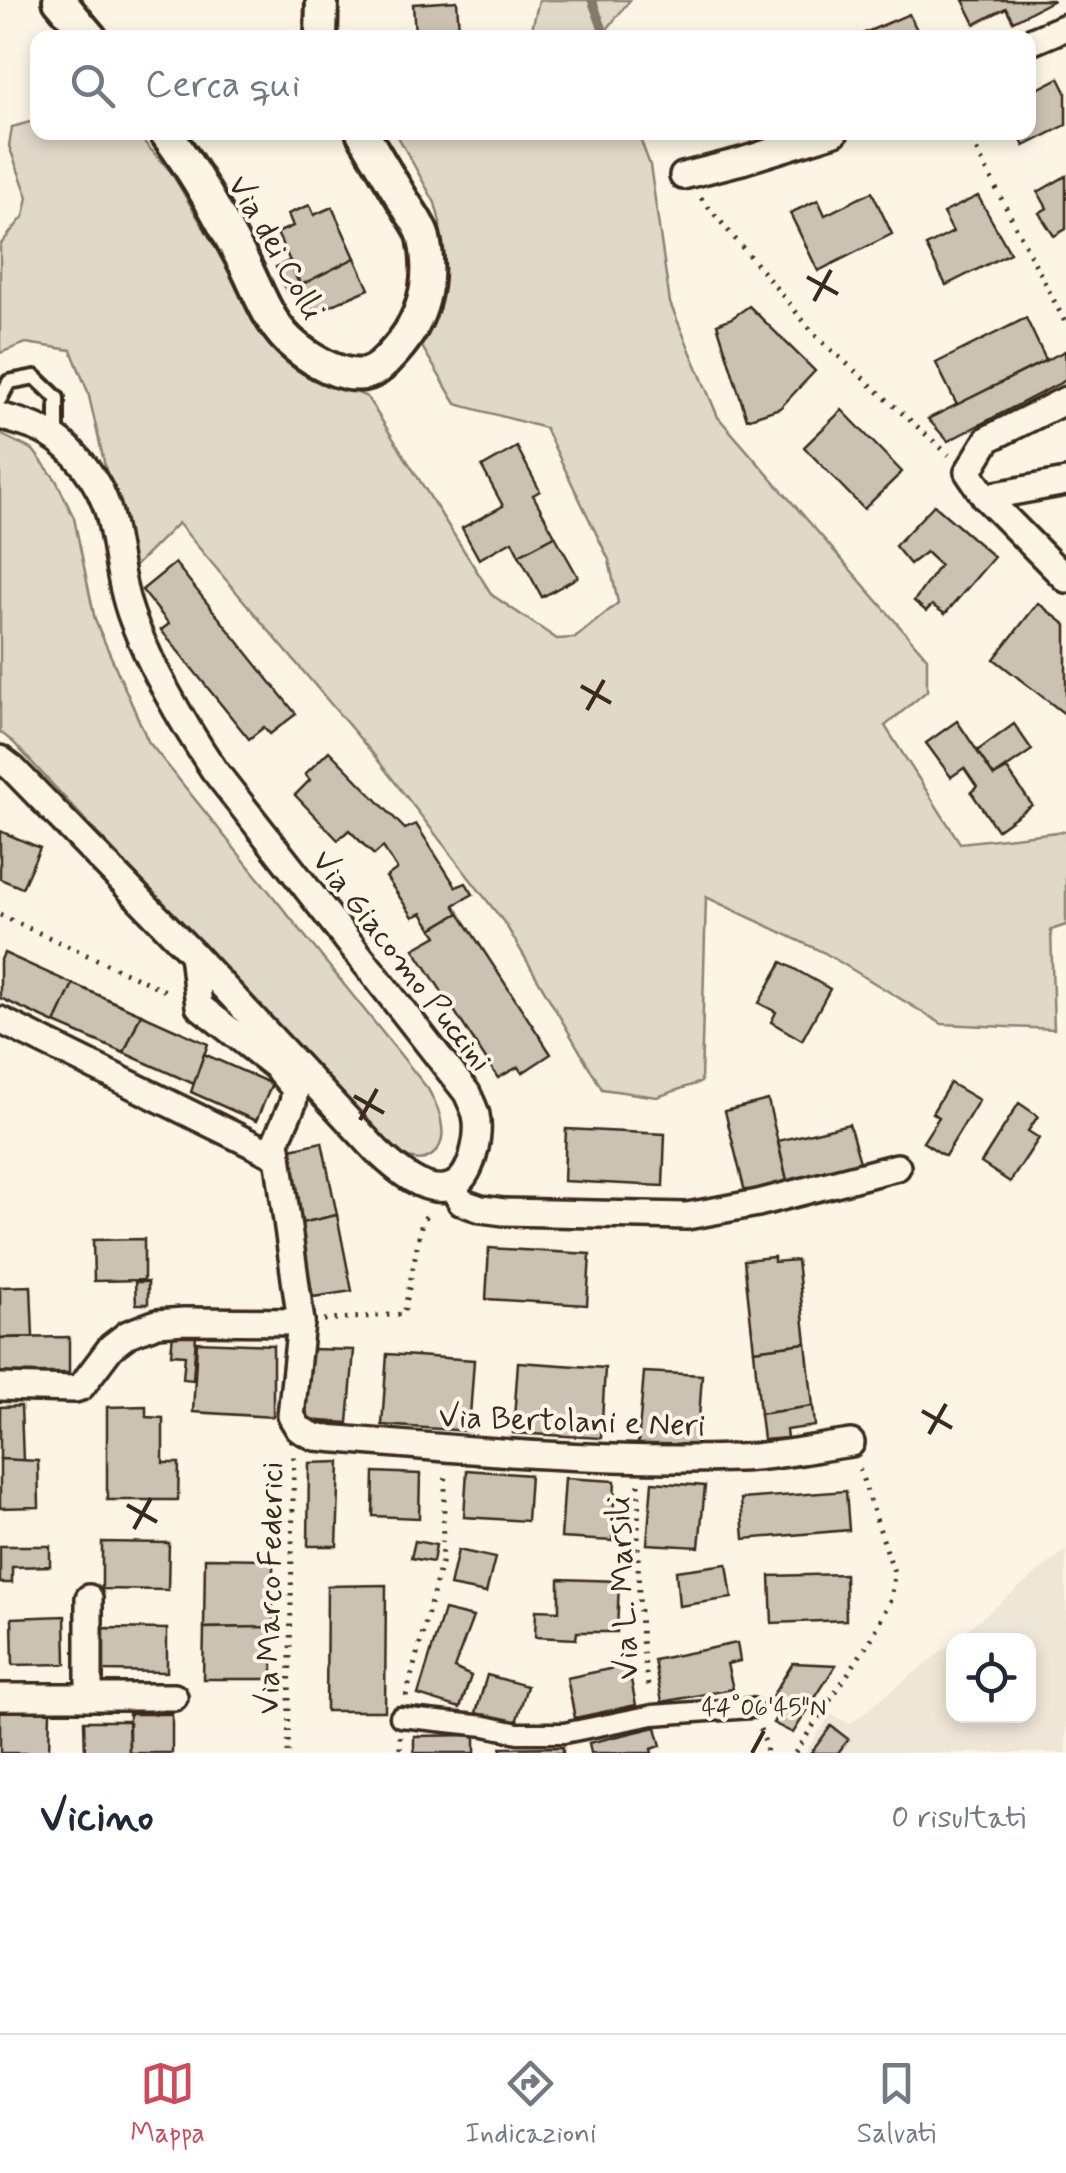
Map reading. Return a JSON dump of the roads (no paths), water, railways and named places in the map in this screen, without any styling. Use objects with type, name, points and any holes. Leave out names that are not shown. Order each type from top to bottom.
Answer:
[{"type":"street","points":[[59,0],[84,30]]},
{"type":"street","points":[[322,0],[322,30]]},
{"type":"street","points":[[1036,39],[1066,26]]},
{"type":"street","name":"Via dei Colli","points":[[172,140],[284,337],[325,366],[367,374],[384,364],[416,324],[428,279],[424,234],[367,140]]},
{"type":"street","points":[[683,176],[809,140]]},
{"type":"street","points":[[1066,400],[988,440],[968,472],[985,497],[1066,578]]},
{"type":"street","name":"Via Giacomo Puccini","points":[[0,416],[39,428],[58,440],[94,480],[110,517],[131,615],[153,669],[183,724],[214,770],[467,1093],[476,1116],[477,1137],[468,1167],[453,1186]]},
{"type":"street","points":[[985,497],[1066,482]]},
{"type":"street","points":[[0,759],[193,954],[377,1152],[401,1174],[436,1187],[453,1186],[461,1202],[481,1209],[688,1216],[758,1203],[897,1167]]},
{"type":"street","points":[[0,1386],[81,1387],[111,1346],[148,1326],[184,1321],[300,1322],[276,1141],[295,1089],[275,1066],[198,1006],[193,954]]},
{"type":"street","points":[[0,1020],[278,1157]]},
{"type":"street","name":"Via Bertolani e Neri","points":[[300,1322],[291,1416],[294,1424],[315,1437],[640,1459],[740,1458],[851,1443]]},
{"type":"street","points":[[89,1598],[90,1697]]},
{"type":"street","points":[[0,1697],[174,1697]]},
{"type":"street","points":[[400,1717],[518,1733],[564,1733],[654,1715],[751,1708]]},
{"type":"lane","points":[[0,399],[9,382],[35,377],[57,398],[58,440]]},
{"type":"waterway","points":[[592,0],[603,30]]}]
